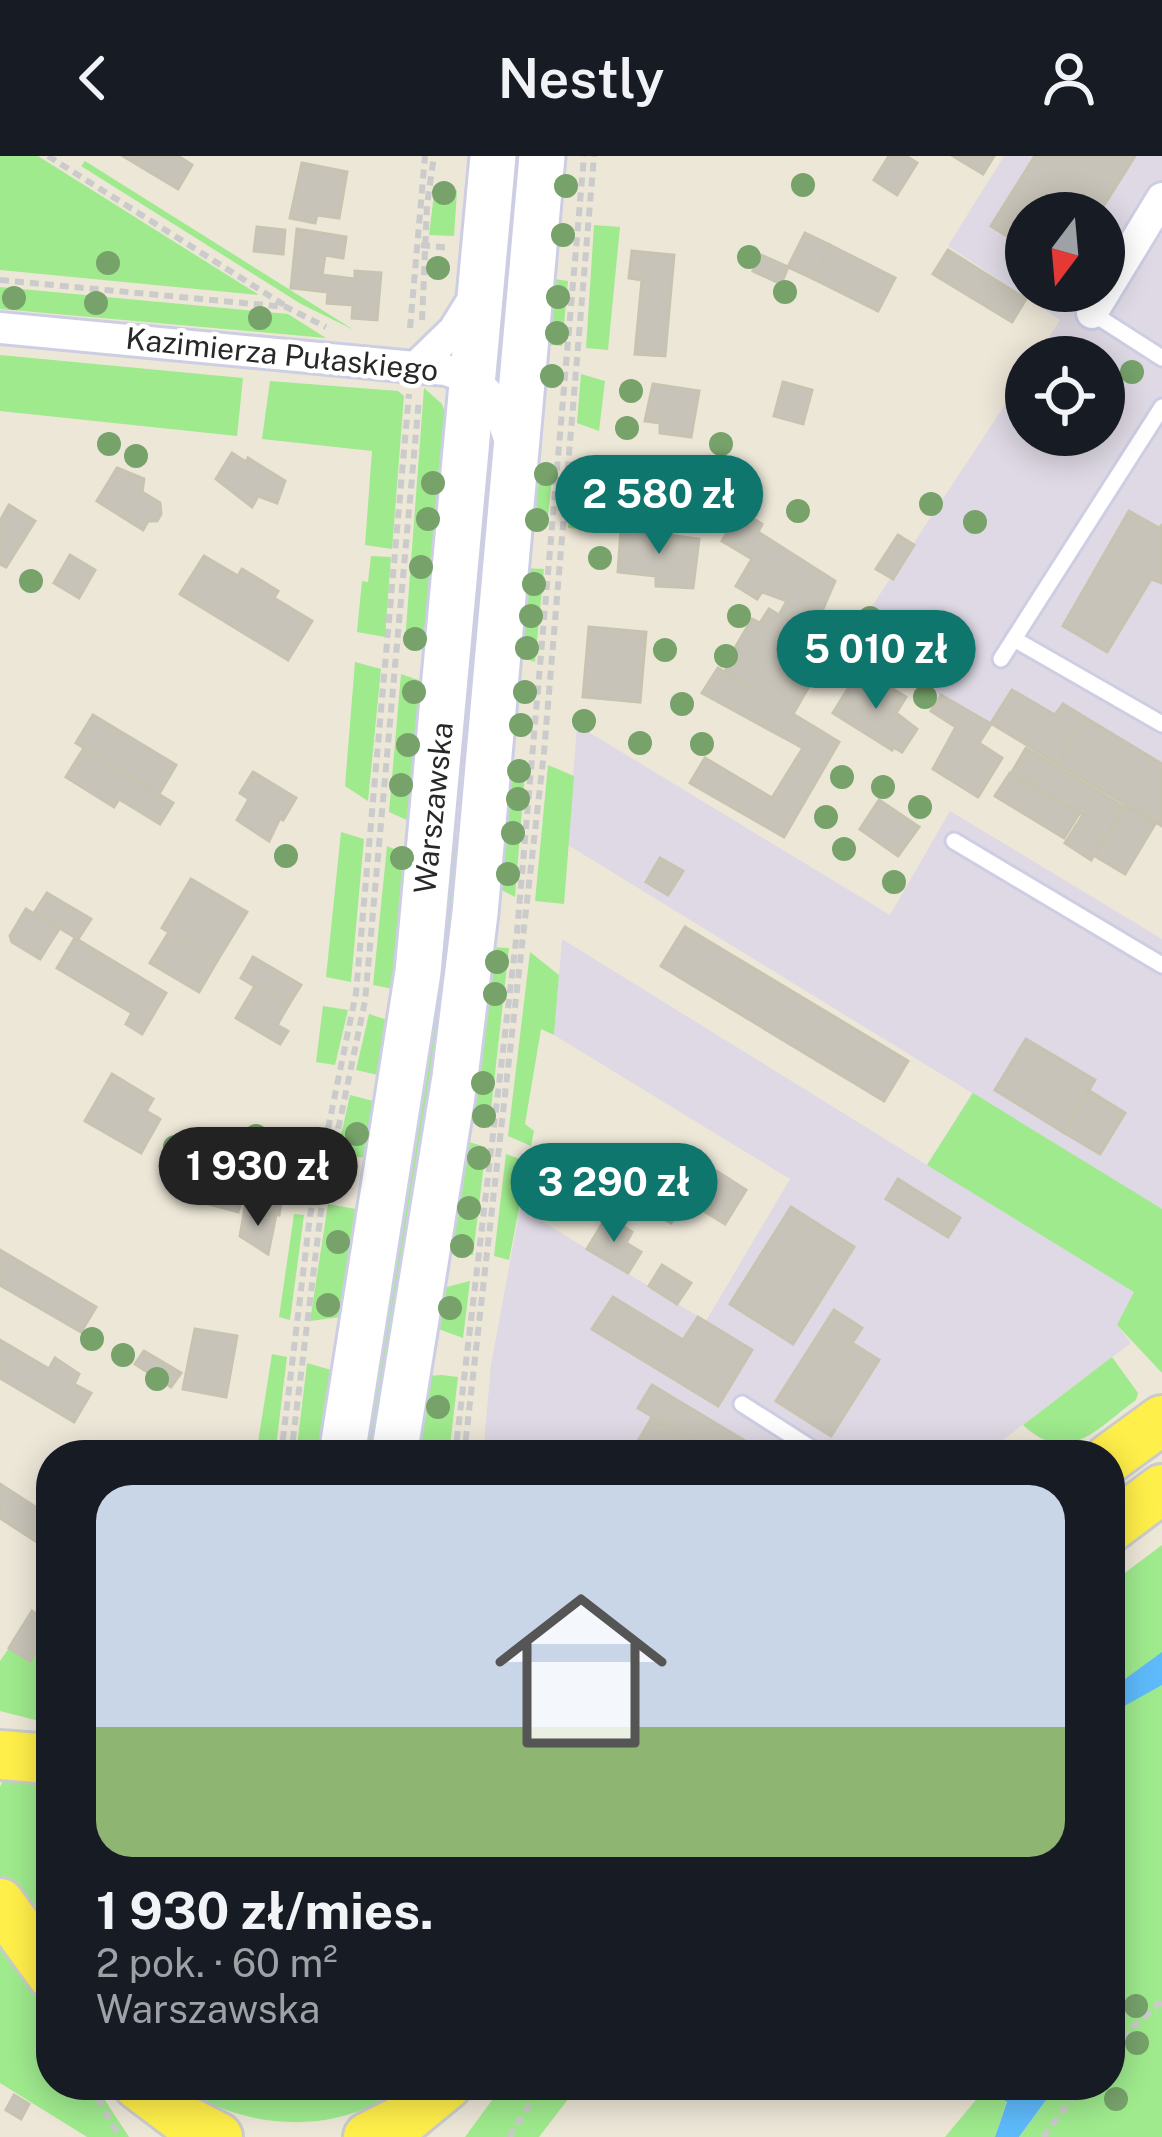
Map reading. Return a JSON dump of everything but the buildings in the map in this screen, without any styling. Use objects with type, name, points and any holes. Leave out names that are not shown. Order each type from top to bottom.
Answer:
[{"type":"main road","name":"Warszawska","points":[[344,1440],[418,972],[493,156]]},
{"type":"main road","name":"Warszawska","points":[[396,1440],[455,1077],[472,936],[542,156]]},
{"type":"main road","points":[[1125,1447],[1162,1420]]},
{"type":"main road","points":[[1125,1517],[1162,1489]]},
{"type":"main road","points":[[0,1755],[36,1758]]},
{"type":"main road","points":[[0,1903],[36,1953]]},
{"type":"main road","points":[[140,2100],[154,2137]]},
{"type":"main road","points":[[156,2100],[218,2137]]},
{"type":"main road","points":[[368,2137],[430,2100]]},
{"type":"main road","points":[[418,2137],[440,2100]]},
{"type":"street","points":[[1092,314],[1162,198]]},
{"type":"street","points":[[412,364],[454,331],[481,286]]},
{"type":"street","name":"Kazimierza Pułaskiego","points":[[0,328],[412,364],[472,379],[486,388],[500,409],[515,457]]},
{"type":"lane","points":[[1092,314],[1162,358]]},
{"type":"lane","points":[[1001,659],[1162,407]]},
{"type":"lane","points":[[1014,639],[1162,724]]},
{"type":"lane","points":[[954,841],[1162,964]]},
{"type":"lane","points":[[742,1404],[798,1440]]},
{"type":"path","points":[[48,156],[286,307],[341,335]]},
{"type":"path","points":[[283,1440],[310,1216],[356,993],[411,408],[405,387],[412,364],[430,156]]},
{"type":"path","points":[[466,1440],[544,752],[593,156]]},
{"type":"path","points":[[0,280],[286,307]]},
{"type":"path","points":[[293,1440],[321,1211],[369,970],[420,402],[412,364]]},
{"type":"path","points":[[1125,2034],[1162,2001]]},
{"type":"path","points":[[99,2100],[120,2137]]},
{"type":"path","points":[[509,2137],[532,2100]]},
{"type":"path","points":[[1043,2137],[1071,2100]]},
{"type":"shaded area","points":[[1004,156],[1162,156],[1162,827],[849,641],[1005,405],[1005,456],[1125,456],[1125,336],[1050,336],[1060,320],[1048,312],[1125,312],[1125,192],[1005,192],[1005,284],[948,246]]},
{"type":"shaded area","points":[[577,725],[890,915],[950,811],[1162,939],[1162,1310],[1117,1325],[1131,1343],[1003,1440],[484,1440],[491,1365],[520,1208],[706,1321],[790,1179],[554,1035],[562,939],[927,1165],[972,1093],[568,845]]},
{"type":"green space","points":[[0,156],[38,156],[259,295],[0,270]]},
{"type":"green space","points":[[85,161],[354,330],[301,304],[81,166]]},
{"type":"green space","points":[[435,186],[453,186],[457,191],[454,236],[429,235]]},
{"type":"green space","points":[[594,225],[620,227],[608,350],[586,348]]},
{"type":"green space","points":[[548,278],[568,281],[562,346],[542,344]]},
{"type":"green space","points":[[0,287],[288,314],[326,338],[0,309]]},
{"type":"green space","points":[[0,355],[243,378],[237,436],[0,411]]},
{"type":"green space","points":[[581,374],[605,381],[599,431],[577,423]]},
{"type":"green space","points":[[270,381],[398,391],[404,396],[392,549],[365,545],[372,451],[262,439]]},
{"type":"green space","points":[[424,388],[442,404],[450,426],[429,645],[405,642]]},
{"type":"green space","points":[[553,468],[547,526],[526,524],[531,471]]},
{"type":"green space","points":[[573,471],[596,473],[591,530],[568,528]]},
{"type":"green space","points":[[371,556],[391,557],[385,637],[357,632],[362,581],[368,582]]},
{"type":"green space","points":[[522,568],[544,569],[535,662],[514,655]]},
{"type":"green space","points":[[355,662],[381,669],[368,801],[345,786]]},
{"type":"green space","points":[[401,674],[427,683],[409,821],[389,812]]},
{"type":"green space","points":[[526,760],[515,897],[498,888],[505,762]]},
{"type":"green space","points":[[548,765],[574,776],[564,904],[535,901]]},
{"type":"green space","points":[[456,807],[449,988],[379,1440],[362,1440],[450,808]]},
{"type":"green space","points":[[341,832],[364,839],[351,982],[326,977]]},
{"type":"green space","points":[[387,846],[412,856],[393,989],[373,985]]},
{"type":"green space","points":[[487,947],[509,948],[489,1128],[470,1122]]},
{"type":"green space","points":[[530,952],[559,975],[554,1035],[541,1029],[525,1124],[534,1131],[531,1146],[508,1136]]},
{"type":"green space","points":[[323,1006],[348,1010],[335,1065],[316,1062]]},
{"type":"green space","points":[[369,1014],[394,1022],[382,1076],[356,1070]]},
{"type":"green space","points":[[973,1093],[1162,1209],[1162,1373],[1117,1325],[1134,1292],[927,1165]]},
{"type":"green space","points":[[350,1095],[377,1102],[375,1160],[337,1153]]},
{"type":"green space","points":[[462,1140],[486,1147],[473,1255],[445,1248]]},
{"type":"green space","points":[[506,1154],[528,1162],[509,1260],[494,1256]]},
{"type":"green space","points":[[328,1204],[367,1211],[349,1316],[310,1321]]},
{"type":"green space","points":[[294,1214],[304,1215],[290,1320],[279,1317]]},
{"type":"green space","points":[[470,1281],[463,1338],[433,1327],[439,1289]]},
{"type":"green space","points":[[272,1354],[287,1357],[277,1440],[258,1440]]},
{"type":"green space","points":[[1112,1357],[1138,1393],[1136,1400],[1108,1422],[1078,1440],[1046,1440],[1023,1425]]},
{"type":"green space","points":[[307,1363],[338,1372],[327,1440],[298,1440]]},
{"type":"green space","points":[[425,1376],[458,1377],[451,1440],[414,1440]]},
{"type":"green space","points":[[1162,1545],[1162,2137],[1019,2137],[1046,2100],[1125,2100],[1125,1573]]},
{"type":"green space","points":[[9,1648],[30,1660],[36,1651],[36,1720],[0,1711],[0,1661]]},
{"type":"green space","points":[[6,1774],[36,1775],[36,1918],[0,1876],[0,1787]]},
{"type":"green space","points":[[0,1933],[36,1989],[36,2100],[105,2100],[129,2137],[87,2137],[0,2083]]},
{"type":"green space","points":[[384,2100],[352,2114],[292,2122],[262,2119],[204,2101]]},
{"type":"green space","points":[[492,2100],[567,2100],[539,2137],[465,2137]]},
{"type":"green space","points":[[976,2100],[1007,2101],[995,2137],[945,2137]]},
{"type":"water","points":[[1162,1652],[1162,1685],[1125,1706],[1125,1679]]},
{"type":"water","points":[[1046,2100],[1019,2137],[995,2137],[1007,2102]]}]
